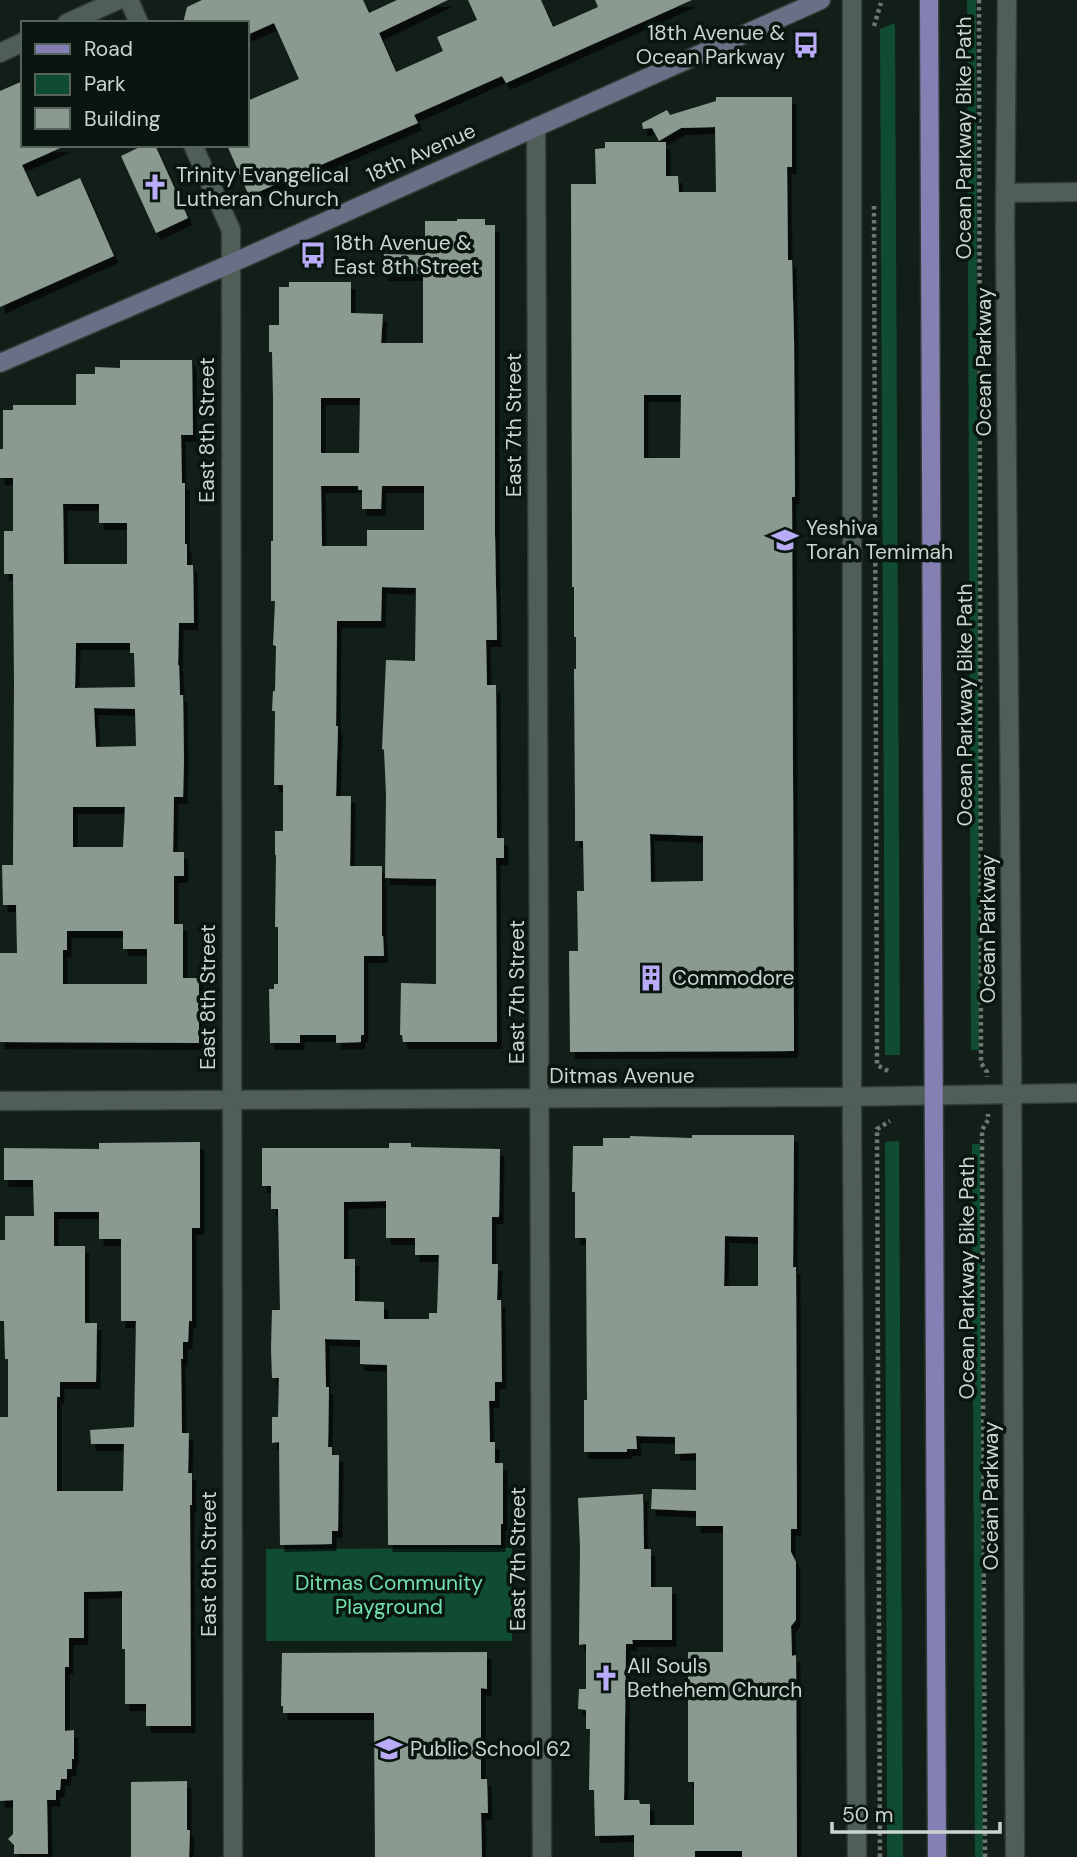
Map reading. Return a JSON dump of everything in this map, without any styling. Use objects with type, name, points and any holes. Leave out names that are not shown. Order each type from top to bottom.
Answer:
[{"type":"main road","points":[[929,0],[937,1857]]},
{"type":"street","points":[[71,21],[118,0]]},
{"type":"street","points":[[129,0],[138,21]]},
{"type":"street","name":"18th Avenue","points":[[0,363],[230,264],[821,0]]},
{"type":"street","points":[[852,0],[852,1097],[857,1857]]},
{"type":"street","name":"Ocean Parkway","points":[[1007,0],[1005,193],[1015,1857]]},
{"type":"street","points":[[0,52],[21,44]]},
{"type":"street","name":"East 7th Street","points":[[536,127],[542,1857]]},
{"type":"street","name":"East 8th Street","points":[[194,147],[231,230],[233,1857]]},
{"type":"street","points":[[1005,193],[1077,192]]},
{"type":"street","name":"Ditmas Avenue","points":[[0,1101],[852,1097],[1077,1093]]},
{"type":"path","name":"Ocean Parkway Bike Path","points":[[979,0],[981,1063],[987,1072]]},
{"type":"path","points":[[874,36],[874,22],[881,4]]},
{"type":"path","points":[[874,203],[877,1065],[888,1071]]},
{"type":"path","name":"Ocean Parkway Bike Path","points":[[985,1857],[982,1130],[988,1119]]},
{"type":"path","points":[[880,1857],[877,1129],[890,1121]]},
{"type":"green space","points":[[967,0],[976,0],[979,1050],[971,1050]]},
{"type":"green space","points":[[895,23],[900,1055],[885,1055],[880,29]]},
{"type":"green space","points":[[899,1141],[903,1857],[887,1857],[885,1142]]},
{"type":"green space","points":[[972,1144],[980,1144],[983,1857],[975,1857]]},
{"type":"green space","name":"Ditmas Community Playground","points":[[512,1548],[512,1641],[266,1641],[266,1549]]},
{"type":"building","points":[[202,0],[363,0],[369,13],[397,0],[448,0],[379,33],[396,72],[443,51],[437,37],[477,20],[468,0],[541,0],[553,27],[598,7],[595,0],[692,0],[506,83],[502,76],[414,115],[418,123],[249,196],[228,147],[248,147],[248,101],[299,79],[274,23],[248,35],[248,21],[184,21],[187,7]]},
{"type":"building","points":[[21,82],[21,147],[62,147],[22,165],[37,197],[80,178],[114,256],[0,307],[0,91]]},
{"type":"building","points":[[716,97],[792,97],[792,167],[787,167],[788,260],[792,260],[794,338],[794,1051],[570,1052],[569,951],[578,951],[577,891],[584,891],[583,841],[575,841],[576,637],[572,587],[571,184],[596,184],[595,149],[605,148],[605,142],[666,142],[666,176],[678,176],[679,192],[716,192],[715,127],[681,128],[659,141],[652,128],[643,129],[642,123],[667,110],[670,115],[716,101]],"holes":[[[644,395],[681,395],[680,458],[644,458]],[[650,834],[703,836],[703,881],[651,882]]]},
{"type":"building","name":"Trinity Evangelical Lutheran Church","points":[[140,147],[156,147],[188,218],[156,233],[121,156]]},
{"type":"building","points":[[485,219],[485,225],[495,225],[497,640],[486,640],[487,685],[496,685],[497,838],[504,838],[504,858],[496,858],[497,1042],[403,1042],[400,1035],[401,983],[436,984],[436,879],[385,878],[386,795],[382,749],[386,660],[415,661],[416,588],[382,587],[381,621],[337,621],[336,796],[351,796],[350,866],[382,866],[384,956],[364,956],[364,1035],[361,1035],[361,1042],[336,1043],[336,1035],[300,1035],[300,1043],[270,1043],[269,989],[274,989],[274,984],[278,984],[275,831],[283,831],[283,785],[274,785],[275,711],[272,711],[276,646],[273,645],[275,601],[271,601],[273,398],[269,325],[279,325],[279,287],[289,287],[289,282],[351,282],[351,313],[383,314],[381,343],[423,343],[423,274],[383,274],[384,254],[425,255],[425,221]],"holes":[[[321,398],[360,398],[359,453],[321,453]],[[321,486],[358,486],[358,490],[362,490],[362,509],[381,509],[382,486],[424,486],[424,530],[367,530],[367,546],[322,546]]]},
{"type":"building","points":[[120,360],[192,360],[193,435],[181,435],[182,483],[185,483],[185,544],[187,565],[193,565],[194,623],[179,623],[178,665],[180,695],[183,695],[184,760],[183,797],[174,797],[173,852],[184,852],[184,876],[174,876],[174,924],[183,924],[183,978],[199,978],[199,1043],[0,1042],[0,953],[17,953],[16,905],[3,905],[2,865],[13,865],[14,682],[13,574],[4,574],[4,531],[13,531],[13,478],[0,478],[3,410],[13,410],[13,405],[76,405],[76,374],[95,374],[95,367],[120,368]],"holes":[[[63,504],[99,504],[99,523],[127,523],[127,564],[64,564]],[[76,643],[130,643],[130,653],[134,653],[135,687],[75,688]],[[94,708],[135,709],[136,746],[96,747]],[[73,807],[125,807],[123,847],[73,847]],[[67,931],[123,931],[123,949],[147,949],[147,984],[63,984],[63,950],[67,950]]]},
{"type":"building","points":[[692,1135],[794,1135],[797,1529],[791,1529],[791,1552],[796,1562],[796,1620],[791,1626],[792,1656],[796,1655],[797,1857],[742,1857],[742,1851],[695,1851],[695,1857],[634,1857],[634,1835],[595,1836],[594,1790],[589,1790],[590,1729],[586,1729],[586,1710],[578,1709],[579,1689],[586,1689],[586,1644],[579,1645],[578,1498],[643,1494],[644,1549],[651,1549],[651,1587],[672,1587],[672,1640],[632,1640],[633,1644],[626,1644],[624,1800],[639,1800],[640,1804],[650,1804],[650,1825],[694,1825],[694,1782],[688,1782],[688,1652],[723,1652],[723,1526],[696,1526],[696,1511],[651,1509],[652,1489],[696,1490],[696,1453],[675,1454],[675,1437],[636,1436],[637,1449],[627,1449],[627,1452],[584,1452],[584,1400],[587,1400],[586,1238],[575,1238],[573,1146],[603,1146],[603,1138],[630,1136],[692,1138]],"holes":[[[725,1236],[758,1237],[758,1286],[724,1286]]]},
{"type":"building","points":[[200,1142],[200,1228],[192,1228],[192,1321],[189,1321],[188,1342],[183,1342],[181,1359],[182,1433],[189,1433],[188,1473],[192,1473],[191,1726],[146,1726],[146,1704],[125,1704],[122,1591],[84,1592],[84,1638],[69,1638],[69,1667],[65,1667],[65,1731],[74,1730],[72,1769],[67,1769],[67,1779],[61,1779],[60,1790],[56,1790],[56,1800],[47,1800],[48,1854],[14,1854],[14,1845],[8,1839],[13,1834],[13,1800],[0,1801],[0,1417],[8,1417],[8,1359],[5,1359],[4,1321],[0,1321],[0,1240],[5,1240],[5,1216],[34,1216],[33,1180],[4,1180],[4,1148],[99,1149],[99,1143]],"holes":[[[54,1212],[99,1212],[99,1239],[121,1239],[121,1321],[136,1321],[134,1427],[90,1430],[91,1444],[124,1444],[123,1491],[57,1491],[57,1397],[60,1397],[60,1382],[96,1382],[97,1323],[85,1323],[85,1246],[54,1246]]]},
{"type":"building","points":[[389,1143],[411,1143],[411,1147],[500,1149],[499,1217],[492,1217],[492,1264],[498,1264],[497,1300],[501,1300],[502,1382],[495,1382],[495,1401],[489,1401],[490,1442],[495,1442],[495,1463],[503,1463],[501,1545],[388,1545],[387,1365],[360,1364],[360,1340],[325,1339],[326,1387],[329,1387],[328,1447],[332,1447],[332,1455],[339,1455],[338,1531],[332,1531],[332,1544],[280,1545],[279,1442],[272,1443],[272,1417],[278,1417],[279,1378],[272,1378],[271,1348],[272,1310],[280,1310],[278,1209],[271,1209],[271,1186],[262,1186],[262,1148],[389,1148]],"holes":[[[386,1201],[386,1238],[415,1238],[415,1255],[439,1255],[437,1313],[429,1313],[429,1319],[384,1319],[384,1302],[355,1301],[355,1259],[344,1259],[344,1202]]]},
{"type":"building","points":[[487,1652],[487,1689],[481,1688],[481,1779],[487,1779],[488,1813],[481,1813],[482,1857],[375,1857],[374,1713],[283,1713],[282,1653]]},
{"type":"building","points":[[187,1781],[189,1857],[131,1857],[131,1782]]},
{"type":"place","name":"18th Avenue & Ocean Parkway","points":[[806,45]]},
{"type":"place","name":"Trinity Evangelical Lutheran Church","points":[[155,187]]},
{"type":"place","name":"18th Avenue & East 8th Street","points":[[313,255]]},
{"type":"place","name":"Yeshiva Torah Temimah","points":[[785,540]]},
{"type":"place","name":"Commodore","points":[[651,978]]},
{"type":"place","name":"All Souls Bethehem Church","points":[[606,1678]]},
{"type":"place","name":"Public School 62","points":[[389,1749]]}]
